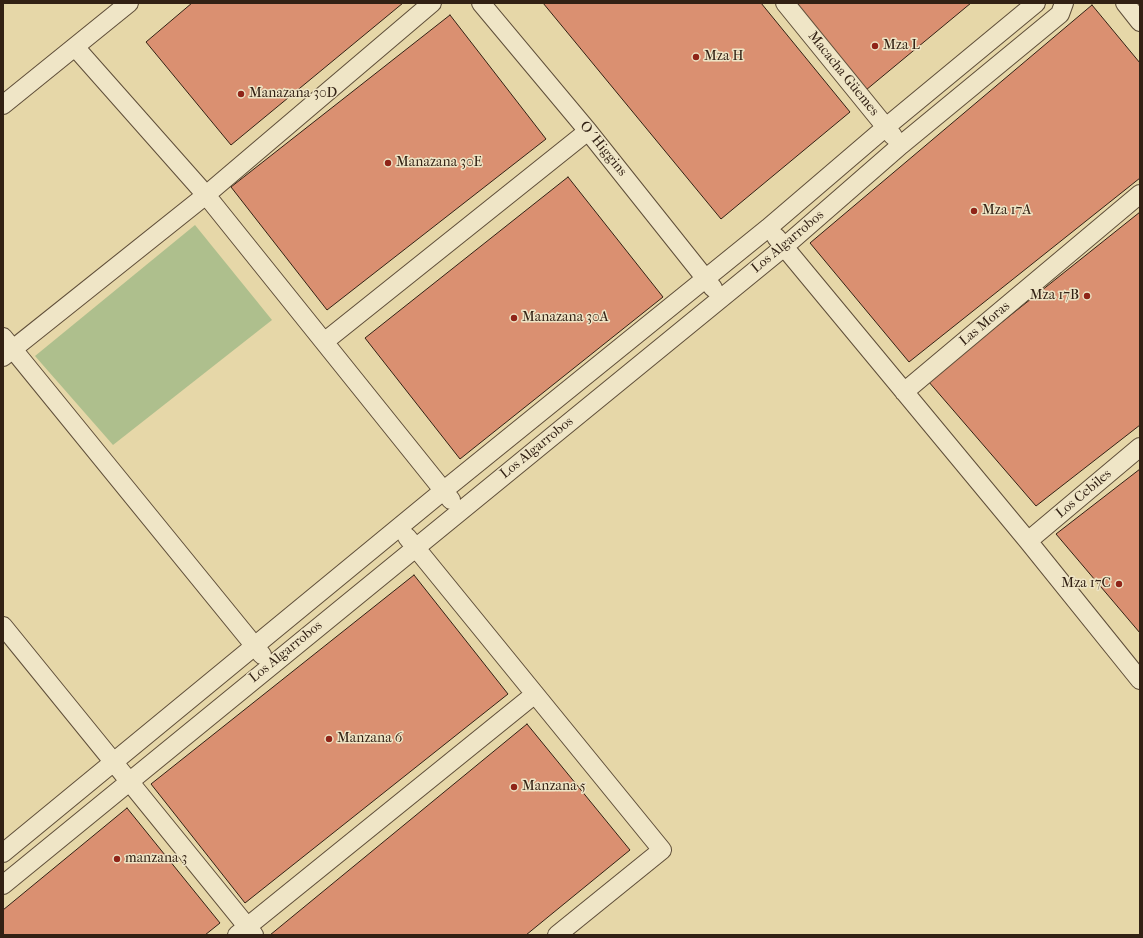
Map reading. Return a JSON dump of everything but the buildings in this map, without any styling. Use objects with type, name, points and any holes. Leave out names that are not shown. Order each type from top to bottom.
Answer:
[{"type":"street","points":[[3,105],[129,3]]},
{"type":"street","points":[[270,665],[6,348],[206,195],[432,3]]},
{"type":"street","name":"O´Higgins","points":[[481,3],[588,131],[705,279],[722,298]]},
{"type":"street","name":"Macacha Güemes","points":[[785,3],[901,146]]},
{"type":"street","name":"Los Algarrobos","points":[[3,853],[443,491],[768,228],[886,127],[1036,3]]},
{"type":"street","name":"Los Algarrobos","points":[[3,886],[270,665],[784,247],[901,146],[1060,14],[1064,3]]},
{"type":"street","points":[[1125,3],[1140,22]]},
{"type":"street","points":[[75,47],[206,195],[459,511]]},
{"type":"street","points":[[324,342],[588,131]]},
{"type":"street","name":"Las Moras","points":[[904,392],[1140,194]]},
{"type":"street","points":[[768,228],[1028,541],[1140,680]]},
{"type":"street","name":"Los Cebiles","points":[[1028,541],[1140,447]]},
{"type":"street","points":[[399,527],[662,850],[557,935]]},
{"type":"street","points":[[3,626],[130,781],[246,932],[535,694]]},
{"type":"green space","points":[[195,225],[272,320],[113,445],[35,356]]},
{"type":"place","name":"Mza L","points":[[875,46]]},
{"type":"place","name":"Mza H","points":[[696,57]]},
{"type":"place","name":"Manazana 30D","points":[[241,94]]},
{"type":"place","name":"Manazana 30E","points":[[388,163]]},
{"type":"place","name":"Mza 17A","points":[[974,211]]},
{"type":"place","name":"Mza 17B","points":[[1087,296]]},
{"type":"place","name":"Manazana 30A","points":[[514,318]]},
{"type":"place","name":"Mza 17C","points":[[1119,584]]},
{"type":"place","name":"Manzana 6","points":[[329,739]]},
{"type":"place","name":"Manzana 5","points":[[514,787]]},
{"type":"place","name":"manzana 3","points":[[117,859]]}]
